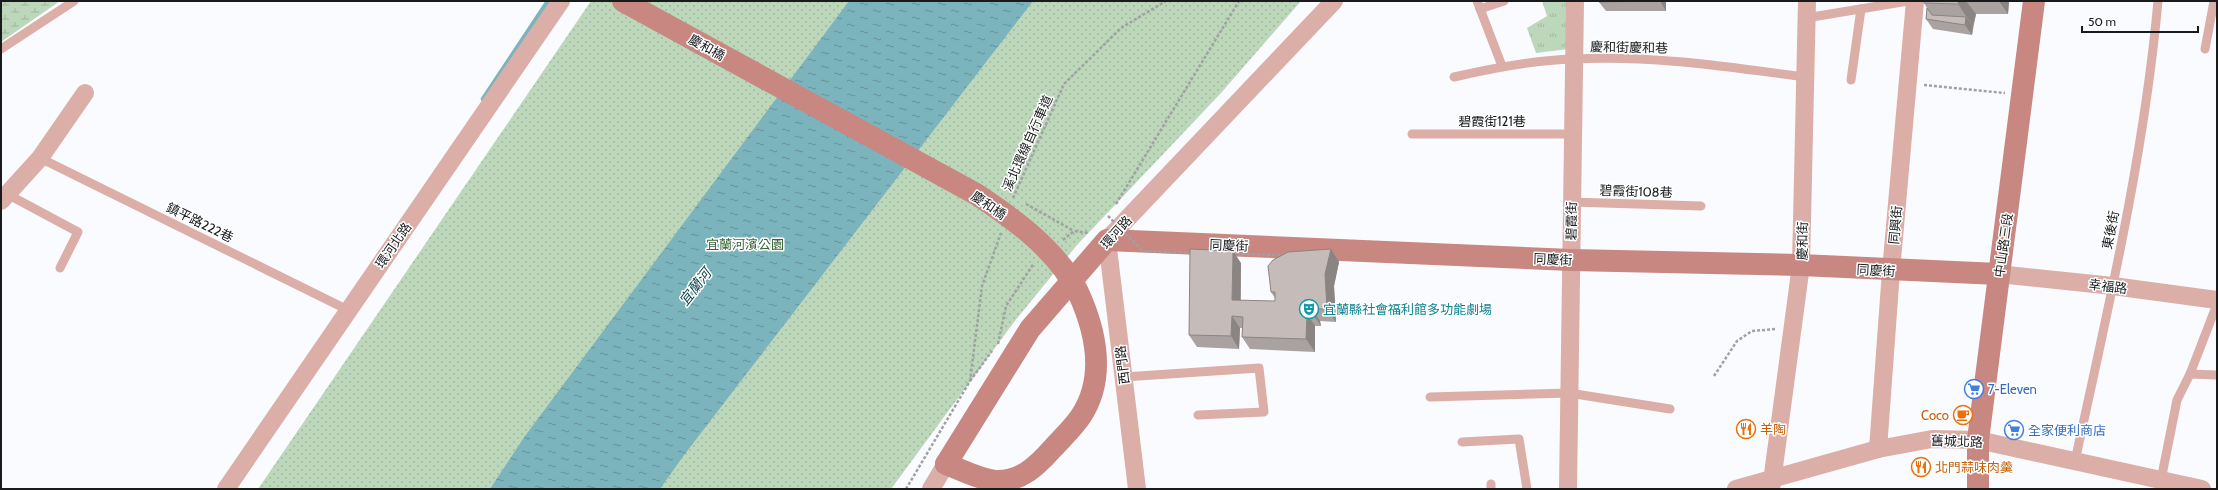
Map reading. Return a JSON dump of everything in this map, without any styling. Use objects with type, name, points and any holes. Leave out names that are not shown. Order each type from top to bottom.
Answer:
[{"type":"street","name":"環河北路","points":[[226,489],[561,1]]},
{"type":"street","name":"慶和橋","points":[[623,1],[976,194],[1002,212],[1040,244],[1067,275],[1084,307],[1094,339],[1096,353],[1093,387],[1080,417],[1036,467],[1021,476],[995,481],[983,479],[946,464]]},
{"type":"street","name":"環河路","points":[[931,489],[1030,329],[1101,232],[1334,1]]},
{"type":"street","name":"碧霞街","points":[[1568,489],[1570,260],[1575,1]]},
{"type":"street","name":"同興街","points":[[1878,449],[1891,271],[1915,1]]},
{"type":"street","name":"中山路三段","points":[[1978,489],[1978,440],[2034,1]]},
{"type":"street","name":"慶和街","points":[[1772,484],[1801,265],[1806,9]]},
{"type":"street","points":[[4,198],[40,158],[85,93]]},
{"type":"street","name":"同慶街","points":[[1101,232],[1570,260],[1801,265],[1891,271],[1998,274]]},
{"type":"street","name":"西門路","points":[[1101,232],[1124,377],[1137,489]]},
{"type":"street","name":"幸福路","points":[[1998,274],[2113,286],[2217,300]]},
{"type":"street","name":"舊城北路","points":[[1736,489],[1772,484],[1878,449],[1932,439],[1978,440],[2075,461],[2166,484],[2202,489]]},
{"type":"lane","points":[[1,49],[74,1]]},
{"type":"lane","points":[[1502,66],[1479,5],[1504,1]]},
{"type":"lane","points":[[1806,9],[1861,9],[1908,1]]},
{"type":"lane","name":"東後街","points":[[2075,461],[2113,286],[2137,158],[2158,1]]},
{"type":"lane","points":[[2205,49],[2214,1]]},
{"type":"lane","points":[[1851,80],[1861,9]]},
{"type":"lane","name":"慶和街慶和巷","points":[[1454,77],[1502,66],[1574,58],[1674,61],[1805,77]]},
{"type":"lane","name":"碧霞街121巷","points":[[1412,134],[1572,134]]},
{"type":"lane","name":"鎮平路222巷","points":[[40,158],[348,310]]},
{"type":"lane","points":[[4,198],[78,232],[60,268]]},
{"type":"lane","name":"碧霞街108巷","points":[[1571,202],[1701,206]]},
{"type":"lane","points":[[2166,484],[2177,400],[2190,374],[2217,304]]},
{"type":"lane","points":[[1124,377],[1259,368],[1264,412],[1198,415]]},
{"type":"lane","points":[[2190,374],[2217,375]]},
{"type":"lane","points":[[1430,397],[1569,393],[1670,408]]},
{"type":"lane","points":[[1462,442],[1519,439],[1527,489]]},
{"type":"path","name":"溪北環線自行車道","points":[[1013,199],[1064,84],[1121,28],[1166,1]]},
{"type":"path","points":[[1062,240],[1074,231],[1101,232],[1108,216],[1238,1]]},
{"type":"path","points":[[1908,83],[2023,95]]},
{"type":"path","points":[[1108,216],[1143,250],[1196,253]]},
{"type":"path","points":[[970,381],[982,286],[1002,228]]},
{"type":"path","points":[[1226,254],[1287,255]]},
{"type":"path","points":[[998,345],[1006,306],[1037,259]]},
{"type":"path","points":[[1714,376],[1737,341],[1752,331],[1792,330]]},
{"type":"path","points":[[906,489],[970,381],[993,351]]},
{"type":"green space","points":[[1,1],[60,1],[1,42]]},
{"type":"green space","name":"宜蘭河濱公園","points":[[591,1],[1301,1],[1221,93],[1077,245],[1014,322],[891,489],[258,489]]},
{"type":"green space","points":[[1542,1],[1567,1],[1568,49],[1536,53],[1527,28],[1547,16]]},
{"type":"water","name":"宜蘭河","points":[[849,1],[1033,1],[684,455],[660,489],[490,489],[525,436]]},
{"type":"building","points":[[1599,1],[1660,1],[1599,2]]},
{"type":"building","points":[[1924,1],[1959,1],[1958,4],[1924,3]]},
{"type":"building","points":[[1927,8],[1932,15],[1966,17],[1965,25],[1926,19]]},
{"type":"building","name":"宜蘭縣社會福利館多功能劇場","points":[[1190,249],[1233,251],[1232,300],[1275,301],[1275,292],[1271,292],[1268,266],[1273,260],[1288,252],[1331,249],[1325,274],[1327,309],[1312,309],[1312,313],[1307,314],[1306,339],[1242,337],[1243,317],[1232,316],[1231,336],[1189,335]]},
{"type":"waterway","points":[[483,99],[548,1]]},
{"type":"place","name":"宜蘭縣社會福利館多功能劇場","points":[[1309,309]]},
{"type":"place","name":"7-Eleven","points":[[1974,389]]},
{"type":"place","name":"Coco","points":[[1963,415]]},
{"type":"place","name":"羊陶","points":[[1746,429]]},
{"type":"place","name":"全家便利商店","points":[[2014,430]]},
{"type":"place","name":"北門蒜味肉羹","points":[[1921,467]]}]
